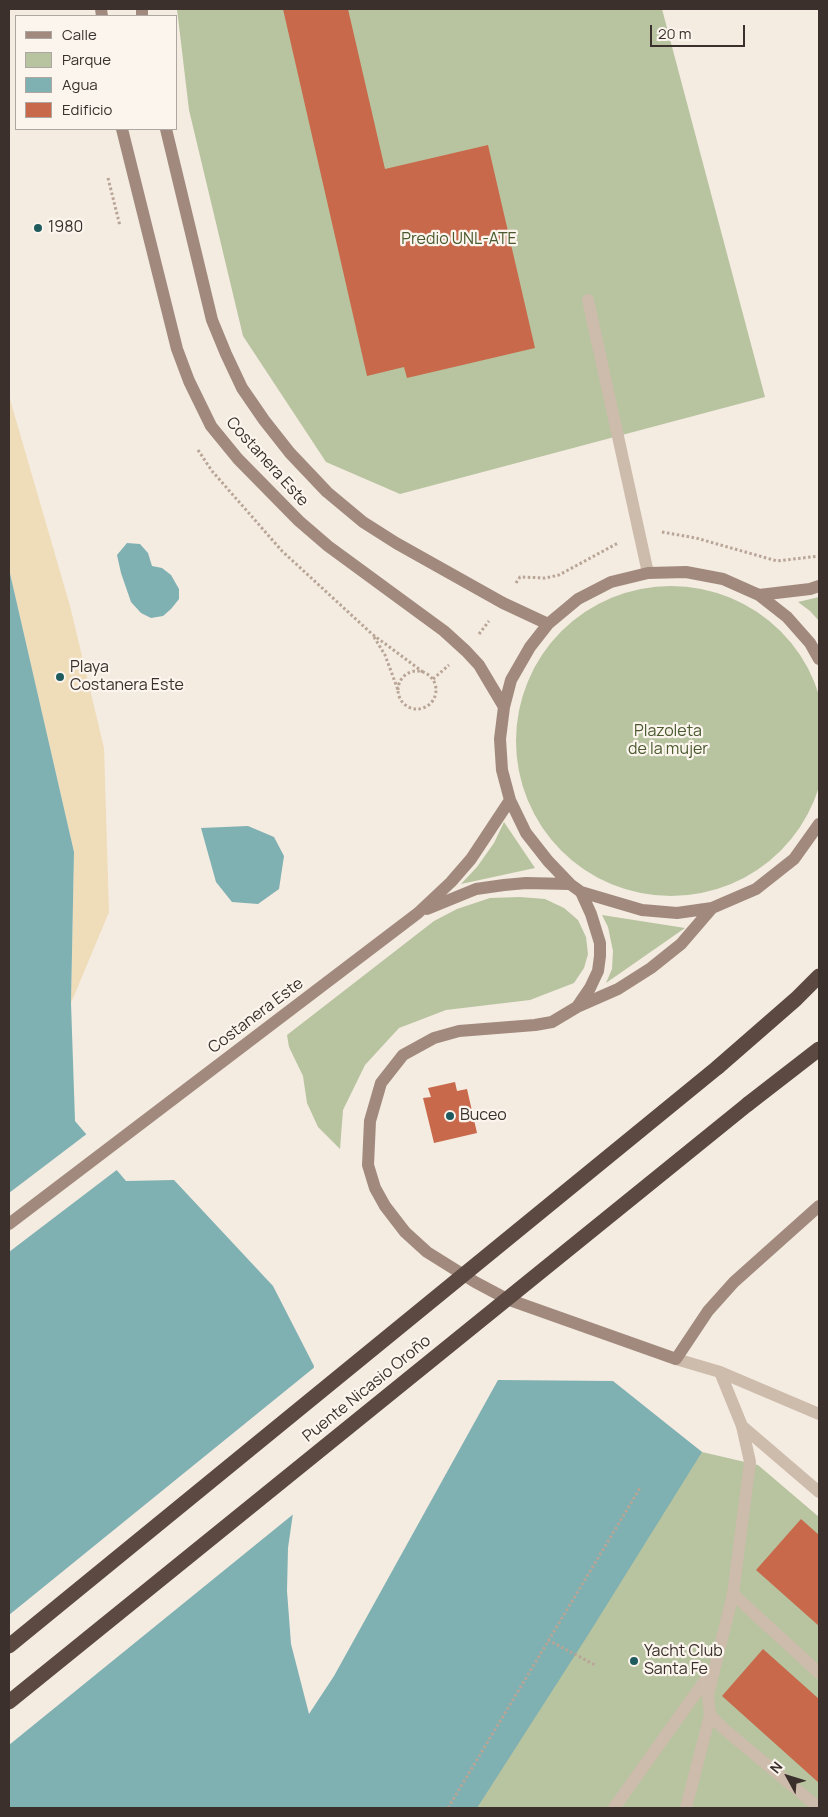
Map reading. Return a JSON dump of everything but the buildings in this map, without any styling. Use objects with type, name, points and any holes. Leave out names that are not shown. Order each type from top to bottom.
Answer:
[{"type":"highway","name":"Puente Nicasio Oroño","points":[[9,1646],[718,1067],[796,999],[819,976]]},
{"type":"highway","name":"Puente Nicasio Oroño","points":[[9,1702],[748,1104],[819,1050]]},
{"type":"main road","name":"Costanera Este","points":[[122,130],[177,349],[189,381],[212,426],[238,459],[299,521],[328,546],[444,631],[466,651],[479,665],[504,707]]},
{"type":"main road","name":"Costanera Este","points":[[166,130],[212,320],[242,388],[264,420],[290,453],[327,492],[363,522],[396,543],[503,603],[548,624]]},
{"type":"main road","points":[[819,659],[810,643],[787,617],[759,595],[723,579],[686,572],[648,573],[611,582],[578,599],[548,624],[530,647],[511,680],[504,707],[500,739],[502,770],[510,800],[526,833],[548,861],[570,884],[581,892],[642,910],[677,913],[712,908],[756,889],[794,860],[819,824]]},
{"type":"main road","points":[[759,595],[810,589],[819,586]]},
{"type":"main road","name":"Costanera Este","points":[[9,1224],[418,913],[451,882],[471,859],[510,800]]},
{"type":"main road","name":"Costanera Este","points":[[418,913],[476,889],[519,884],[570,884]]},
{"type":"main road","points":[[577,1007],[590,988],[598,971],[600,956],[600,943],[591,914],[581,892]]},
{"type":"main road","points":[[712,908],[681,944],[651,968],[618,989],[577,1007],[552,1022],[458,1031],[434,1038],[403,1055],[381,1083],[370,1121],[368,1165],[374,1188],[405,1232],[427,1252],[475,1282],[506,1299],[676,1359],[708,1311],[734,1282],[819,1206]]},
{"type":"street","points":[[588,300],[648,573]]},
{"type":"street","points":[[676,1359],[720,1372],[819,1414]]},
{"type":"street","points":[[686,1808],[710,1715],[708,1695],[734,1594],[750,1462],[742,1426],[720,1372]]},
{"type":"street","points":[[742,1426],[819,1492]]},
{"type":"street","points":[[734,1594],[819,1673]]},
{"type":"street","points":[[614,1808],[715,1666]]},
{"type":"street","points":[[710,1715],[724,1729],[819,1808]]},
{"type":"path","points":[[372,634],[385,655],[401,699],[409,707],[421,708],[427,706],[435,697],[435,685],[428,674],[423,672],[410,673],[401,681],[399,693]]},
{"type":"path","points":[[448,1808],[640,1488]]},
{"type":"path","points":[[548,1640],[595,1665]]},
{"type":"green space","name":"Predio UNL-ATE","points":[[177,9],[662,9],[765,397],[400,494],[326,462],[243,336],[189,110]]},
{"type":"green space","name":"Plazoleta de la mujer","points":[[671,586],[701,589],[730,598],[757,613],[780,632],[799,655],[814,682],[823,711],[826,741],[823,771],[814,800],[799,827],[780,850],[757,869],[730,884],[701,893],[671,896],[641,893],[612,884],[585,869],[562,850],[543,827],[528,800],[519,771],[516,741],[519,711],[528,682],[543,655],[562,632],[585,613],[612,598],[641,589]]},
{"type":"green space","points":[[819,597],[819,621],[798,602]]},
{"type":"green space","points":[[504,822],[535,868],[461,884],[477,867],[494,843]]},
{"type":"green space","points":[[520,897],[545,899],[564,908],[578,920],[586,937],[588,954],[584,968],[574,983],[530,1000],[446,1010],[399,1028],[365,1065],[343,1110],[340,1149],[318,1127],[307,1103],[303,1076],[289,1047],[287,1035],[434,921],[457,909],[490,898]]},
{"type":"green space","points":[[602,915],[685,928],[606,983],[612,969],[613,951],[608,927]]},
{"type":"green space","name":"Yacht Club Santa Fe","points":[[623,1392],[702,1452],[758,1465],[819,1517],[819,1808],[359,1808]]},
{"type":"sand","name":"Playa Costanera Este","points":[[9,396],[70,606],[104,748],[109,912],[71,1003],[74,852],[9,569]]},
{"type":"water","points":[[127,543],[140,544],[148,553],[152,566],[162,568],[171,575],[179,589],[179,599],[163,616],[151,618],[141,613],[131,602],[117,555]]},
{"type":"water","points":[[9,569],[74,852],[71,1003],[75,1121],[126,1181],[174,1180],[273,1286],[314,1366],[288,1548],[287,1591],[291,1644],[309,1714],[334,1676],[498,1380],[613,1381],[702,1452],[477,1808],[9,1808]]},
{"type":"water","points":[[248,826],[274,837],[284,856],[279,889],[258,904],[232,902],[216,882],[201,828]]},
{"type":"pier","points":[[88,1133],[118,1169],[9,1252],[9,1193]]},
{"type":"pier","points":[[316,1366],[296,1512],[9,1745],[9,1615]]},
{"type":"place","name":"1980","points":[[38,228]]},
{"type":"place","name":"Playa Costanera Este","points":[[60,677]]},
{"type":"place","name":"Buceo","points":[[450,1116]]},
{"type":"place","name":"Yacht Club Santa Fe","points":[[634,1661]]}]
